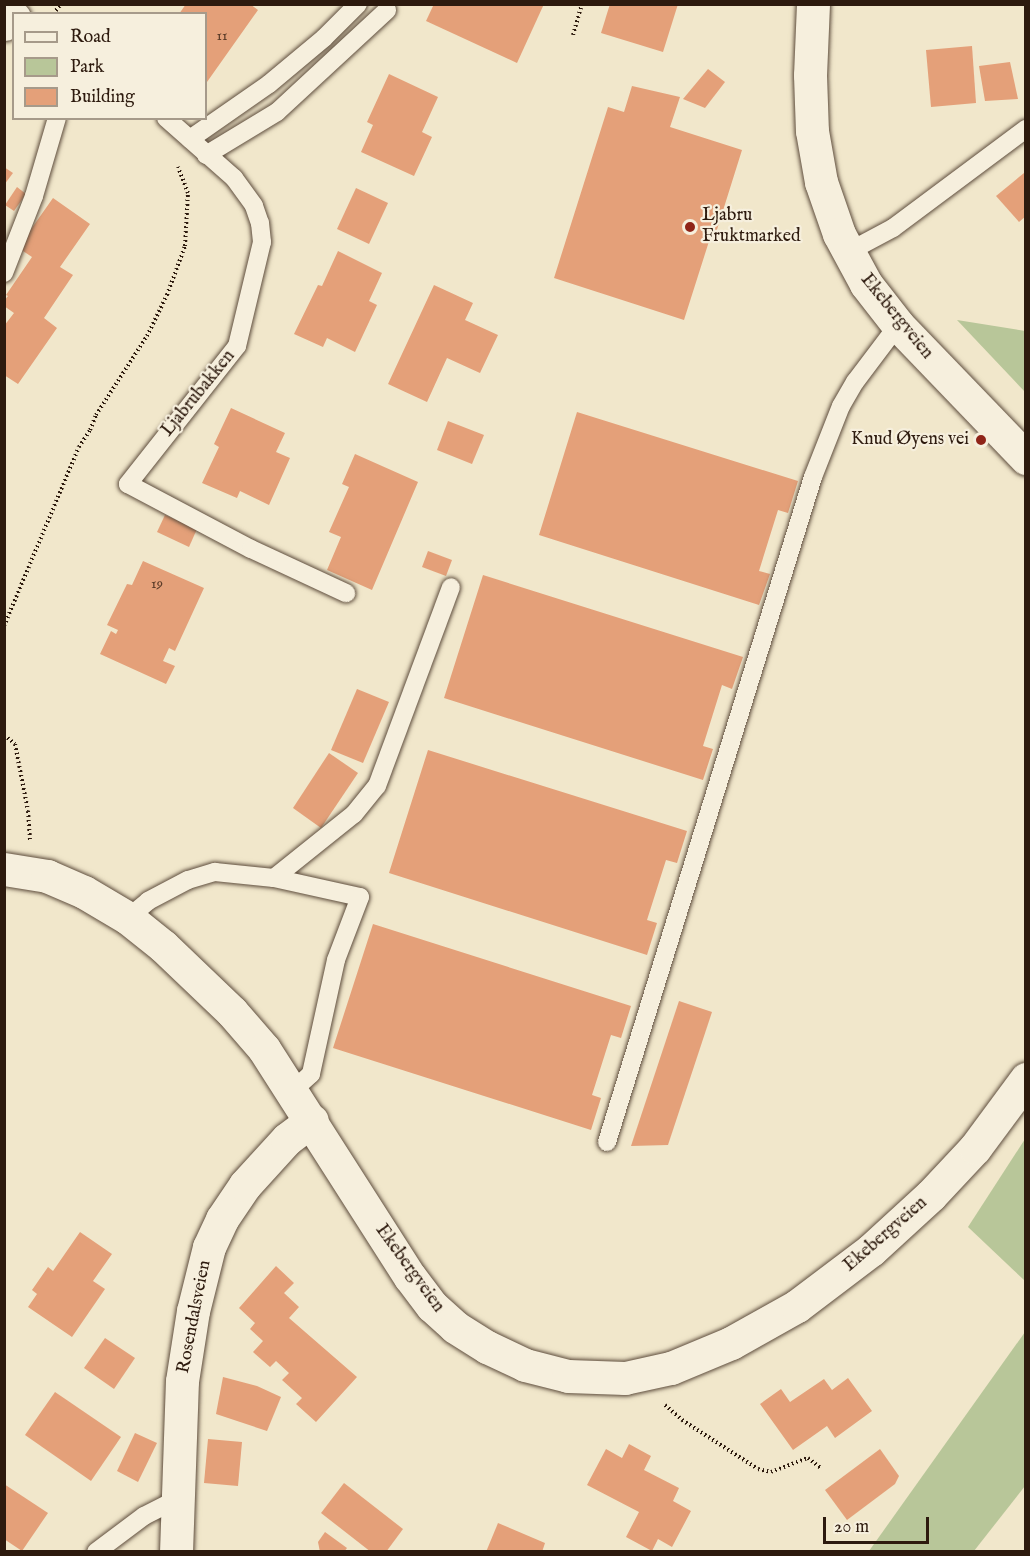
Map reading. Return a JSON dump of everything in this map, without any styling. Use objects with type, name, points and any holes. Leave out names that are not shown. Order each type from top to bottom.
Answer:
[{"type":"main road","name":"Ekebergveien","points":[[813,4],[810,75],[812,131],[821,182],[848,252],[866,284],[898,325],[1026,458]]},
{"type":"main road","name":"Ekebergveien","points":[[4,869],[26,871],[56,879],[84,892],[128,918],[170,953],[232,1012],[264,1049],[312,1120],[410,1277],[443,1317],[487,1347],[525,1365],[568,1376],[606,1379],[645,1374],[700,1358],[765,1326],[831,1282],[904,1222],[975,1148],[1026,1079]]},
{"type":"main road","name":"Rosendalsveien","points":[[176,1551],[182,1381],[193,1311],[209,1247],[222,1219],[244,1185],[287,1139],[312,1120]]},
{"type":"lane","points":[[190,140],[269,84],[324,38],[358,4]]},
{"type":"lane","points":[[206,155],[277,112],[387,10]]},
{"type":"lane","points":[[4,273],[34,196],[56,120]]},
{"type":"lane","name":"Ljabrubakken","points":[[169,122],[234,178],[254,206],[260,222],[262,242],[237,346],[128,484],[251,549],[346,593]]},
{"type":"lane","points":[[848,252],[893,228],[1026,129]]},
{"type":"lane","points":[[607,1142],[813,477],[850,390],[898,325]]},
{"type":"lane","points":[[274,878],[354,814],[377,786],[451,587]]},
{"type":"lane","points":[[128,918],[148,901],[188,880],[215,872],[274,878],[360,897],[336,960],[311,1074],[292,1091]]},
{"type":"lane","points":[[96,1551],[144,1516],[177,1499]]},
{"type":"path","points":[[573,35],[582,4]]},
{"type":"path","points":[[4,626],[79,447],[96,415],[147,336],[167,295],[184,246],[188,193],[171,147],[169,122]]},
{"type":"path","points":[[4,735],[15,744],[28,812],[30,846]]},
{"type":"path","points":[[660,1400],[682,1420],[758,1468],[775,1471],[808,1458],[821,1468]]},
{"type":"green space","points":[[957,320],[1025,331],[1025,392]]},
{"type":"green space","points":[[1025,1139],[1026,1281],[968,1227]]},
{"type":"green space","points":[[1025,1332],[1025,1486],[974,1551],[869,1551]]},
{"type":"building","points":[[186,4],[250,4],[258,10],[207,82],[207,12],[180,12]]},
{"type":"building","points":[[434,4],[544,4],[517,63],[426,21]]},
{"type":"building","points":[[610,4],[678,4],[663,52],[601,33]]},
{"type":"building","points":[[972,46],[976,103],[931,107],[926,50]]},
{"type":"building","points":[[1010,62],[1018,99],[985,101],[979,66]]},
{"type":"building","points":[[708,69],[725,82],[705,108],[683,99]]},
{"type":"building","points":[[389,74],[438,97],[422,132],[432,137],[414,176],[361,152],[373,125],[367,122]]},
{"type":"building","points":[[632,86],[680,97],[670,127],[742,150],[715,236],[711,235],[684,320],[554,278],[608,107],[624,112]]},
{"type":"building","points":[[4,167],[13,173],[4,185]]},
{"type":"building","points":[[1024,173],[1026,216],[1019,222],[996,196]]},
{"type":"building","points":[[17,187],[26,194],[14,211],[5,205]]},
{"type":"building","points":[[356,188],[388,203],[369,244],[337,229]]},
{"type":"building","points":[[53,198],[90,224],[60,267],[73,275],[44,318],[57,328],[18,384],[4,375],[4,326],[14,313],[4,306],[4,301],[32,257],[20,249],[22,242]]},
{"type":"building","points":[[338,251],[382,273],[369,301],[377,305],[355,352],[327,338],[323,347],[294,334],[318,285],[322,286]]},
{"type":"building","points":[[434,285],[473,303],[465,320],[498,335],[480,373],[447,358],[427,402],[388,384]]},
{"type":"building","points":[[231,408],[285,433],[276,452],[290,458],[269,505],[240,491],[237,498],[202,483],[219,447],[214,444]]},
{"type":"building","points":[[577,412],[798,481],[788,513],[778,510],[759,571],[770,574],[759,605],[539,535]]},
{"type":"building","points":[[448,421],[484,435],[472,464],[437,450]]},
{"type":"building","points":[[355,454],[418,482],[372,590],[327,570],[341,537],[329,532],[349,487],[342,484]]},
{"type":"building","points":[[165,515],[197,529],[189,547],[157,532]]},
{"type":"building","points":[[428,551],[452,560],[446,576],[422,567]]},
{"type":"building","points":[[143,561],[204,588],[175,651],[169,648],[163,661],[175,666],[166,684],[100,654],[111,631],[116,634],[118,630],[107,625],[127,584],[132,585]]},
{"type":"building","points":[[483,575],[743,657],[732,689],[722,685],[703,746],[713,749],[703,780],[444,698]]},
{"type":"building","points":[[357,689],[389,702],[363,763],[331,750]]},
{"type":"building","points":[[428,750],[687,831],[677,863],[666,860],[647,920],[657,923],[647,955],[389,873]]},
{"type":"building","points":[[329,753],[358,773],[321,828],[293,808]]},
{"type":"building","points":[[373,924],[631,1006],[621,1038],[611,1035],[592,1095],[601,1098],[591,1130],[333,1048]]},
{"type":"building","points":[[679,1001],[712,1012],[668,1145],[631,1146]]},
{"type":"building","points":[[80,1232],[112,1254],[93,1281],[105,1289],[72,1337],[28,1307],[37,1294],[32,1290],[48,1267],[53,1271]]},
{"type":"building","points":[[276,1266],[294,1283],[284,1293],[299,1307],[289,1318],[357,1377],[316,1422],[296,1404],[302,1398],[282,1380],[289,1373],[276,1361],[270,1367],[253,1352],[263,1341],[250,1329],[255,1323],[239,1308]]},
{"type":"building","points":[[105,1338],[135,1358],[114,1389],[84,1368]]},
{"type":"building","points":[[223,1377],[257,1386],[281,1397],[267,1431],[216,1414]]},
{"type":"building","points":[[848,1378],[872,1411],[835,1438],[827,1426],[793,1450],[760,1404],[781,1389],[790,1402],[824,1379],[832,1390]]},
{"type":"building","points":[[55,1392],[121,1437],[91,1481],[25,1435]]},
{"type":"building","points":[[135,1433],[157,1443],[138,1482],[117,1471]]},
{"type":"building","points":[[208,1439],[242,1442],[238,1486],[204,1483]]},
{"type":"building","points":[[629,1444],[651,1456],[644,1470],[679,1488],[673,1501],[691,1511],[672,1547],[658,1539],[652,1551],[626,1537],[639,1512],[587,1485],[606,1449],[622,1458]]},
{"type":"building","points":[[880,1449],[899,1476],[895,1484],[847,1520],[825,1490]]},
{"type":"building","points":[[344,1483],[403,1529],[386,1552],[371,1552],[321,1513]]},
{"type":"building","points":[[4,1484],[48,1513],[22,1551],[4,1539]]},
{"type":"building","points":[[498,1523],[545,1543],[542,1552],[486,1552]]},
{"type":"building","points":[[325,1532],[347,1548],[344,1552],[320,1552],[318,1542]]},
{"type":"place","name":"Ljabru Fruktmarked","points":[[690,227]]},
{"type":"place","name":"Knud Øyens vei","points":[[981,440]]}]
